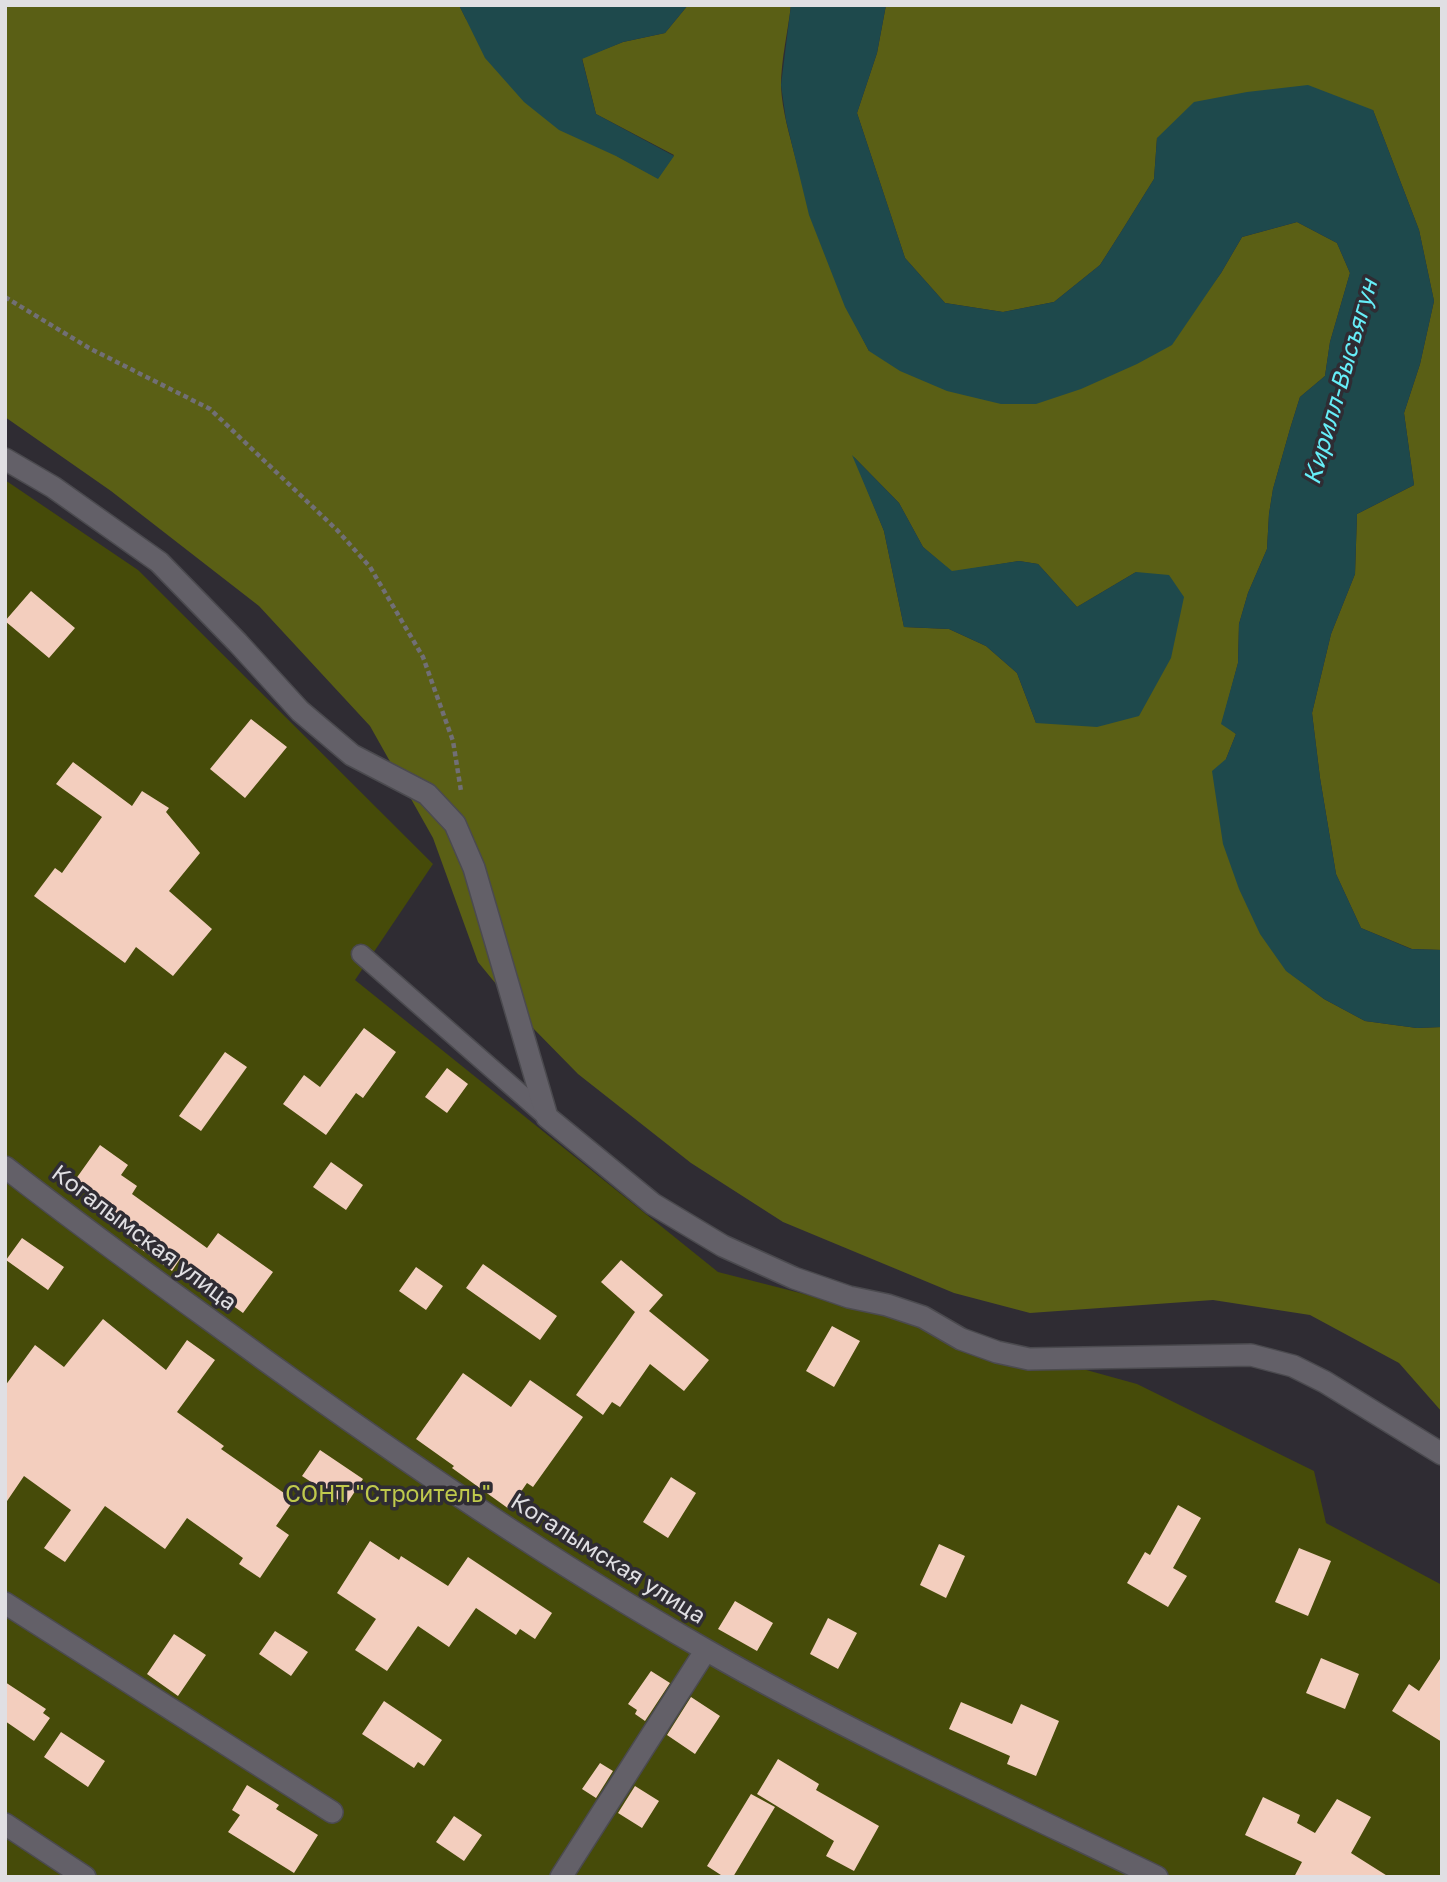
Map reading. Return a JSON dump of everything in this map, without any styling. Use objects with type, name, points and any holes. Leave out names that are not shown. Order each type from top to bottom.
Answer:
[{"type":"street","points":[[5,459],[53,487],[159,562],[300,711],[352,755],[427,794],[455,824],[474,868],[547,1117],[653,1204],[723,1246],[794,1278],[849,1297],[887,1305],[923,1317],[961,1339],[997,1352],[1029,1359],[1251,1355],[1293,1366],[1325,1382],[1442,1454]]},
{"type":"street","name":"Когалымская улица","points":[[5,1167],[85,1230],[378,1441],[529,1543],[706,1650],[838,1722],[1157,1877]]},
{"type":"street","points":[[5,1603],[332,1812]]},
{"type":"street","points":[[561,1877],[706,1650]]},
{"type":"street","points":[[5,1824],[85,1877]]},
{"type":"lane","points":[[361,954],[547,1117]]},
{"type":"path","points":[[5,297],[89,348],[210,410],[337,530],[370,567],[423,657],[453,741],[461,792]]},
{"type":"green space","points":[[5,5],[459,5],[466,19],[617,156],[658,178],[674,155],[596,114],[582,58],[623,42],[665,33],[688,5],[791,5],[781,76],[787,123],[818,234],[846,304],[869,351],[1199,303],[1242,237],[1297,222],[1337,243],[1350,273],[1330,342],[1325,376],[1300,397],[1290,429],[1273,489],[1267,549],[1248,593],[1239,624],[1238,663],[1222,723],[1236,734],[1226,759],[1286,970],[1324,999],[1365,1021],[1417,1028],[1442,1027],[1442,1412],[1399,1363],[1310,1315],[1213,1300],[1030,1313],[954,1293],[783,1222],[691,1163],[578,1074],[528,1023],[478,962],[433,838],[370,726],[259,606],[111,491],[5,417]],"holes":[[[854,457],[899,503],[923,547],[952,572],[1019,561],[1038,564],[1077,607],[1136,572],[1036,723],[1017,673],[986,646],[949,629],[904,627],[884,531]]]},
{"type":"green space","points":[[886,5],[1442,5],[1442,950],[1412,949],[1361,928],[1336,874],[1312,713],[1331,634],[1355,574],[1357,514],[1414,485],[1404,413],[1420,364],[1434,301],[1419,230],[1373,110],[1157,138],[1154,179],[1121,232],[1100,265],[1054,302],[1003,312],[945,303],[905,258],[857,113],[877,53]]},
{"type":"green space","name":"СОНТ \"Строитель\"","points":[[5,480],[138,570],[433,864],[355,980],[718,1272],[902,1319],[1137,1384],[1314,1471],[1326,1523],[1442,1585],[1442,1877],[5,1877]]},
{"type":"water","points":[[459,5],[688,5],[665,33],[623,42],[582,59],[596,114],[674,156],[658,179],[559,130],[524,102],[485,58]]},
{"type":"water","name":"Кирилл-Высъягун","points":[[791,5],[886,5],[877,53],[857,113],[905,258],[945,303],[1003,312],[1054,302],[1100,265],[1154,179],[1157,138],[1194,102],[1308,85],[1373,110],[1419,230],[1434,301],[1420,364],[1404,413],[1414,485],[1357,514],[1355,574],[1331,634],[1312,713],[1336,874],[1361,928],[1411,949],[1442,950],[1442,1027],[1417,1028],[1365,1021],[1324,999],[1286,971],[1260,934],[1239,889],[1223,844],[1212,771],[1226,759],[1236,734],[1221,724],[1238,663],[1239,624],[1248,593],[1267,549],[1273,489],[1300,397],[1325,376],[1330,342],[1350,273],[1337,243],[1297,222],[1242,237],[1172,345],[1081,389],[1036,404],[1001,404],[947,391],[900,371],[869,351],[845,307],[809,215],[786,120],[781,85]]},
{"type":"water","points":[[852,455],[899,503],[923,547],[952,571],[1019,561],[1038,564],[1077,607],[1136,572],[1169,575],[1184,597],[1171,658],[1139,716],[1097,727],[1036,723],[1017,673],[986,646],[949,629],[904,627],[884,531]]},
{"type":"building","points":[[31,591],[75,628],[49,658],[5,621]]},
{"type":"building","points":[[251,719],[287,747],[245,798],[210,769]]},
{"type":"building","points":[[73,762],[132,806],[142,791],[169,808],[166,812],[200,853],[169,891],[212,929],[173,976],[136,947],[125,963],[34,896],[55,868],[62,873],[102,817],[56,784]]},
{"type":"building","points":[[364,1028],[396,1052],[363,1098],[356,1093],[326,1135],[283,1104],[304,1075],[320,1087]]},
{"type":"building","points":[[225,1052],[247,1067],[201,1131],[179,1116]]},
{"type":"building","points":[[447,1068],[468,1084],[447,1113],[425,1097]]},
{"type":"building","points":[[100,1145],[128,1165],[121,1175],[137,1186],[132,1194],[207,1248],[218,1233],[273,1272],[243,1313],[218,1295],[222,1290],[180,1259],[172,1271],[134,1244],[142,1232],[73,1183]]},
{"type":"building","points":[[331,1162],[363,1185],[346,1210],[313,1187]]},
{"type":"building","points":[[22,1238],[64,1267],[48,1290],[6,1260]]},
{"type":"building","points":[[621,1260],[663,1295],[649,1311],[709,1360],[684,1391],[650,1364],[620,1407],[612,1402],[603,1415],[576,1395],[635,1312],[601,1282]]},
{"type":"building","points":[[483,1264],[557,1316],[540,1340],[466,1288]]},
{"type":"building","points":[[416,1267],[443,1286],[426,1310],[399,1291]]},
{"type":"building","points":[[103,1319],[166,1370],[187,1340],[215,1360],[177,1412],[224,1446],[221,1449],[294,1500],[276,1526],[289,1535],[260,1578],[239,1564],[243,1558],[187,1518],[165,1549],[105,1506],[65,1562],[44,1548],[71,1510],[24,1476],[5,1504],[5,1386],[35,1345],[64,1367]]},
{"type":"building","points":[[832,1326],[860,1341],[834,1387],[806,1371]]},
{"type":"building","points":[[463,1373],[511,1407],[530,1380],[583,1417],[533,1487],[527,1483],[509,1509],[416,1439]]},
{"type":"building","points":[[320,1450],[363,1479],[346,1505],[302,1476]]},
{"type":"building","points":[[671,1477],[696,1493],[668,1538],[643,1522]]},
{"type":"building","points":[[1178,1505],[1201,1518],[1173,1568],[1187,1576],[1168,1607],[1127,1583],[1145,1552],[1150,1555]]},
{"type":"building","points":[[370,1541],[399,1560],[401,1556],[448,1586],[468,1557],[552,1613],[535,1639],[520,1629],[516,1635],[476,1608],[449,1647],[418,1626],[387,1671],[355,1650],[376,1619],[337,1593]]},
{"type":"building","points":[[939,1544],[965,1556],[946,1598],[920,1585]]},
{"type":"building","points":[[1299,1548],[1331,1561],[1308,1616],[1275,1602]]},
{"type":"building","points":[[735,1601],[773,1623],[757,1651],[718,1629]]},
{"type":"building","points":[[828,1618],[857,1633],[838,1669],[810,1654]]},
{"type":"building","points":[[275,1631],[308,1652],[291,1676],[259,1654]]},
{"type":"building","points":[[174,1634],[206,1655],[178,1696],[147,1674]]},
{"type":"building","points":[[1442,1656],[1442,1742],[1392,1711],[1409,1684],[1419,1691]]},
{"type":"building","points":[[1321,1658],[1359,1674],[1345,1709],[1306,1693]]},
{"type":"building","points":[[651,1671],[670,1683],[645,1721],[635,1714],[637,1710],[628,1704]]},
{"type":"building","points":[[5,1682],[46,1709],[43,1713],[50,1718],[34,1741],[5,1721]]},
{"type":"building","points":[[691,1697],[720,1716],[695,1754],[667,1735]]},
{"type":"building","points":[[384,1701],[442,1740],[424,1766],[418,1762],[414,1768],[362,1734]]},
{"type":"building","points":[[961,1702],[1012,1724],[1021,1704],[1059,1721],[1036,1776],[1007,1764],[1010,1756],[949,1729]]},
{"type":"building","points":[[61,1732],[105,1761],[88,1787],[44,1757]]},
{"type":"building","points":[[778,1759],[819,1784],[816,1790],[879,1826],[854,1871],[826,1856],[834,1841],[757,1794]]},
{"type":"building","points":[[600,1763],[613,1771],[596,1798],[582,1789]]},
{"type":"building","points":[[247,1785],[279,1805],[276,1809],[318,1835],[294,1873],[228,1832],[240,1815],[232,1810]]},
{"type":"building","points":[[635,1786],[659,1801],[642,1828],[618,1813]]},
{"type":"building","points":[[751,1794],[775,1807],[733,1877],[724,1877],[707,1866]]},
{"type":"building","points":[[1263,1797],[1300,1815],[1297,1823],[1315,1833],[1337,1799],[1371,1817],[1351,1853],[1389,1877],[1294,1877],[1302,1862],[1245,1835]]},
{"type":"building","points":[[454,1816],[482,1835],[464,1861],[436,1842]]}]
